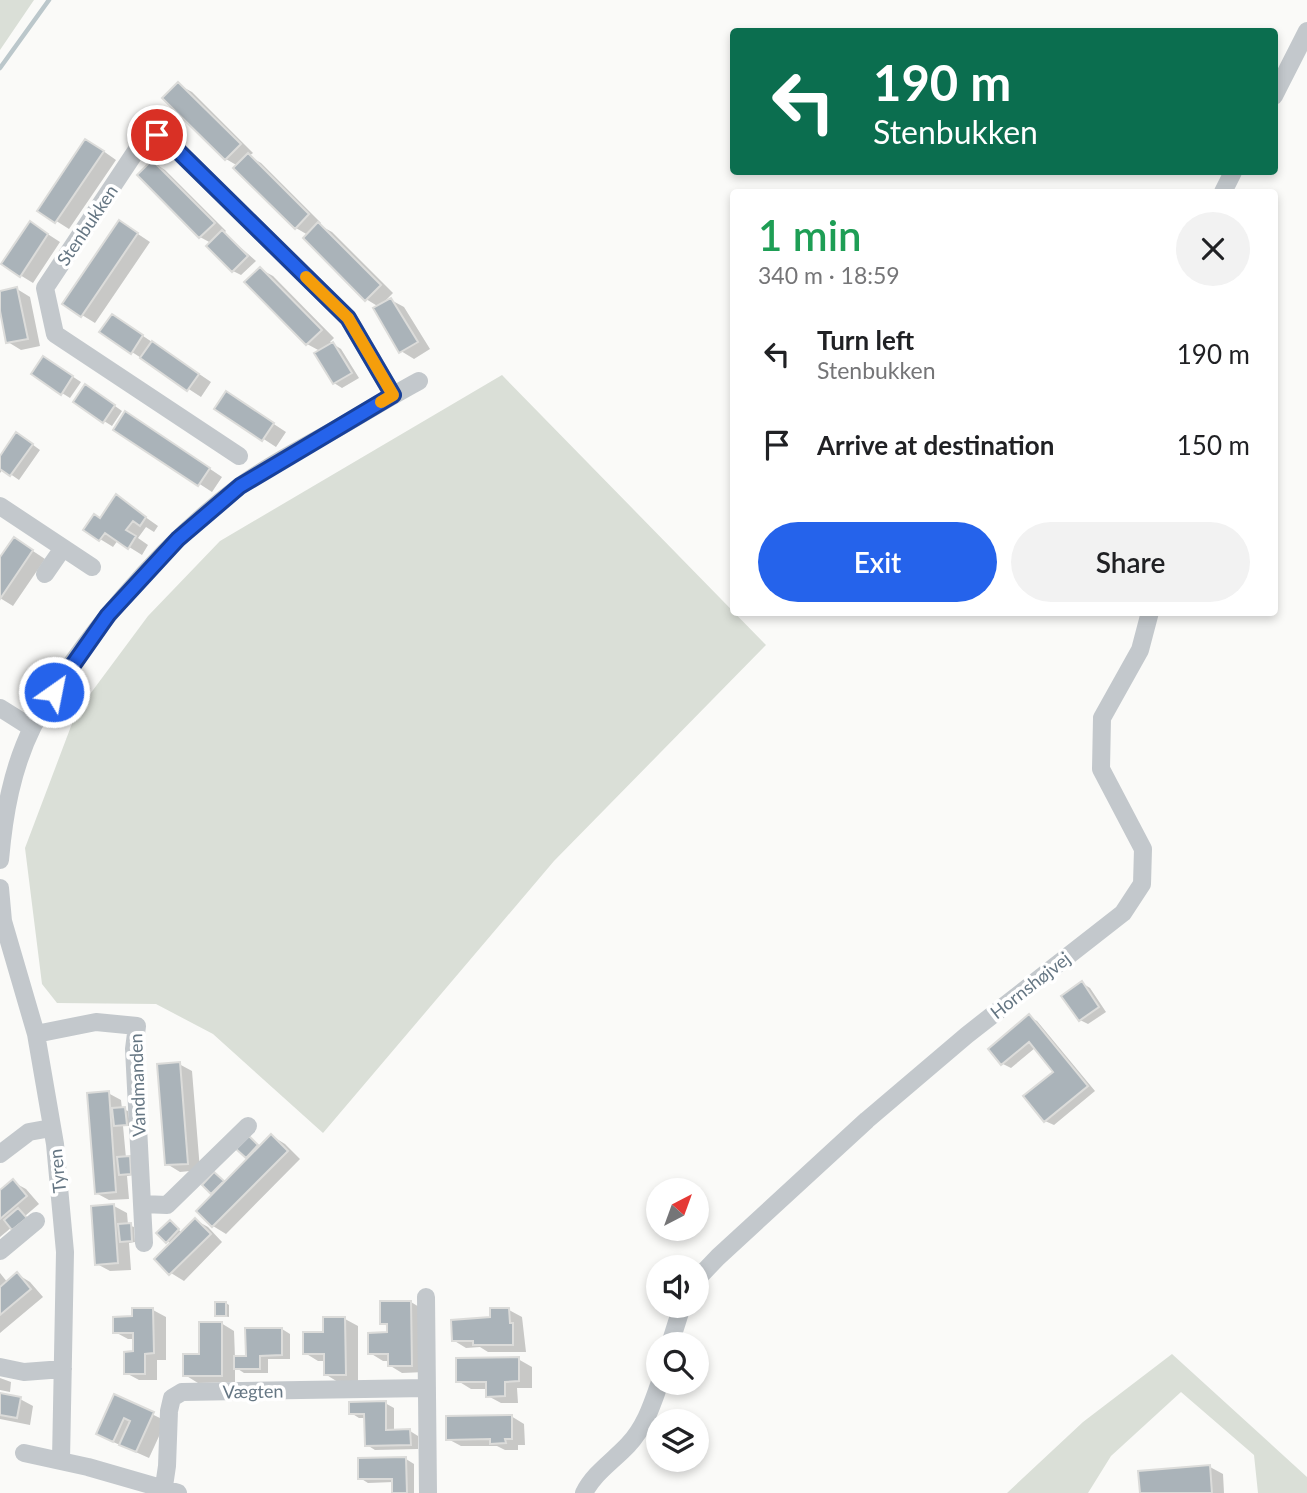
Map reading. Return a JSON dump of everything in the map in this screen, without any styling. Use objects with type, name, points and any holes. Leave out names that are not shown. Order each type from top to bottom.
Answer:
[{"type":"street","points":[[1278,88],[1307,31]]},
{"type":"street","name":"Stenbukken","points":[[239,456],[55,334],[45,288],[140,145],[157,135],[174,147],[348,318],[393,395]]},
{"type":"street","points":[[0,860],[13,778],[32,728],[65,674],[108,615],[178,539],[240,486],[419,381]]},
{"type":"street","points":[[0,506],[92,567]]},
{"type":"street","points":[[45,575],[63,548]]},
{"type":"street","name":"Hornshøjvej","points":[[709,1266],[867,1120],[967,1035],[1124,913],[1142,884],[1143,849],[1101,769],[1102,718],[1140,650],[1149,616]]},
{"type":"street","points":[[0,708],[32,728]]},
{"type":"street","name":"Tyren","points":[[0,888],[3,920],[36,1034],[51,1128],[65,1252],[61,1460]]},
{"type":"street","name":"Vandmanden","points":[[36,1034],[96,1021],[137,1026],[134,1049],[144,1243]]},
{"type":"street","points":[[142,1204],[167,1205],[248,1126]]},
{"type":"street","points":[[0,1154],[29,1132],[51,1128]]},
{"type":"street","points":[[0,1251],[36,1221]]},
{"type":"street","points":[[426,1297],[428,1493]]},
{"type":"street","points":[[0,1367],[24,1372],[63,1369]]},
{"type":"street","name":"Vægten","points":[[168,1491],[169,1411],[172,1398],[182,1392],[427,1388]]},
{"type":"street","points":[[584,1493],[589,1482],[627,1446],[645,1422],[655,1395]]},
{"type":"street","points":[[24,1453],[61,1460],[168,1491]]},
{"type":"shaded area","points":[[0,0],[34,0],[0,50]]},
{"type":"shaded area","points":[[502,375],[730,608],[730,616],[738,616],[766,645],[554,861],[323,1133],[213,1034],[156,1004],[57,1003],[42,984],[25,848],[76,713],[148,616],[220,541]]},
{"type":"shaded area","points":[[1172,1354],[1307,1477],[1307,1493],[1258,1493],[1254,1455],[1181,1392],[1111,1456],[1088,1493],[1007,1493],[1083,1422]]},
{"type":"building","points":[[178,82],[241,144],[225,160],[162,98]]},
{"type":"building","points":[[85,139],[104,151],[55,223],[37,211]]},
{"type":"building","points":[[248,153],[309,214],[295,229],[233,168]]},
{"type":"building","points":[[152,160],[215,223],[199,238],[137,175]]},
{"type":"building","points":[[119,220],[138,233],[81,317],[62,304]]},
{"type":"building","points":[[30,221],[48,234],[20,277],[1,264]]},
{"type":"building","points":[[318,222],[381,285],[365,301],[303,238]]},
{"type":"building","points":[[222,230],[248,256],[232,272],[206,246]]},
{"type":"building","points":[[260,267],[322,330],[306,345],[244,282]]},
{"type":"building","points":[[17,287],[28,339],[6,343],[0,311],[0,291]]},
{"type":"building","points":[[391,298],[418,342],[399,353],[373,308]]},
{"type":"building","points":[[112,314],[143,335],[131,354],[99,332]]},
{"type":"building","points":[[152,341],[199,374],[187,391],[140,358]]},
{"type":"building","points":[[333,342],[352,373],[333,384],[314,353]]},
{"type":"building","points":[[43,356],[73,376],[61,395],[31,374]]},
{"type":"building","points":[[85,384],[115,405],[103,423],[73,402]]},
{"type":"building","points":[[226,391],[274,423],[262,441],[214,409]]},
{"type":"building","points":[[125,411],[210,468],[198,486],[113,430]]},
{"type":"building","points":[[16,432],[33,444],[10,476],[0,469],[0,456]]},
{"type":"building","points":[[116,494],[146,517],[140,526],[133,521],[126,530],[136,536],[128,549],[105,533],[99,541],[83,530],[94,514],[100,518]]},
{"type":"building","points":[[14,537],[33,550],[0,599],[0,557]]},
{"type":"building","points":[[1082,981],[1099,1007],[1079,1021],[1061,996]]},
{"type":"building","points":[[1029,1014],[1088,1086],[1044,1122],[1023,1096],[1053,1072],[1029,1042],[1001,1065],[988,1049]]},
{"type":"building","points":[[180,1062],[188,1164],[165,1165],[157,1064]]},
{"type":"building","points":[[109,1091],[116,1192],[95,1194],[87,1093]]},
{"type":"building","points":[[125,1107],[127,1125],[114,1126],[112,1108]]},
{"type":"building","points":[[271,1134],[288,1151],[212,1227],[196,1211]]},
{"type":"building","points":[[249,1136],[258,1145],[246,1158],[236,1149]]},
{"type":"building","points":[[130,1156],[131,1174],[119,1175],[117,1157]]},
{"type":"building","points":[[214,1172],[224,1181],[211,1194],[202,1185]]},
{"type":"building","points":[[13,1179],[27,1196],[0,1219],[0,1190]]},
{"type":"building","points":[[114,1204],[118,1263],[95,1265],[91,1206]]},
{"type":"building","points":[[18,1208],[27,1218],[12,1230],[4,1220]]},
{"type":"building","points":[[195,1218],[211,1234],[169,1275],[154,1259]]},
{"type":"building","points":[[170,1220],[179,1229],[166,1243],[156,1233]]},
{"type":"building","points":[[131,1223],[132,1241],[120,1242],[118,1224]]},
{"type":"building","points":[[17,1272],[31,1289],[0,1315],[0,1287]]},
{"type":"building","points":[[380,1301],[411,1301],[412,1366],[388,1366],[388,1354],[368,1354],[368,1333],[387,1332],[387,1324],[380,1324]]},
{"type":"building","points":[[215,1302],[226,1302],[226,1316],[215,1316]]},
{"type":"building","points":[[132,1308],[153,1308],[154,1353],[145,1354],[145,1374],[124,1374],[124,1352],[133,1351],[133,1333],[113,1333],[113,1317],[132,1316]]},
{"type":"building","points":[[490,1308],[509,1308],[510,1323],[513,1323],[513,1345],[473,1345],[473,1341],[452,1341],[451,1320],[490,1317]]},
{"type":"building","points":[[323,1317],[345,1317],[346,1375],[324,1375],[324,1354],[303,1354],[303,1332],[323,1332]]},
{"type":"building","points":[[199,1322],[222,1322],[222,1376],[183,1376],[183,1354],[199,1354]]},
{"type":"building","points":[[245,1328],[282,1328],[282,1355],[260,1356],[260,1369],[234,1369],[234,1356],[246,1356]]},
{"type":"building","points":[[519,1357],[519,1381],[505,1382],[505,1396],[486,1397],[486,1382],[456,1382],[456,1358]]},
{"type":"building","points":[[0,1393],[21,1397],[17,1418],[0,1415]]},
{"type":"building","points":[[114,1394],[154,1412],[136,1452],[119,1445],[130,1421],[124,1418],[113,1442],[96,1434]]},
{"type":"building","points":[[386,1401],[386,1430],[410,1429],[411,1445],[365,1446],[364,1414],[349,1414],[349,1402]]},
{"type":"building","points":[[512,1415],[512,1439],[505,1439],[506,1443],[490,1444],[490,1439],[446,1440],[446,1416]]},
{"type":"building","points":[[406,1457],[407,1493],[392,1493],[392,1479],[358,1479],[358,1458]]},
{"type":"building","points":[[1210,1465],[1212,1493],[1140,1493],[1138,1471]]},
{"type":"waterway","points":[[0,68],[49,0]]},
{"type":"slow traffic","points":[[306,277],[348,318],[393,395],[381,402]]},
{"type":"route","points":[[54,692],[108,615],[178,539],[240,486],[393,395],[348,318],[174,147],[157,135]]}]
